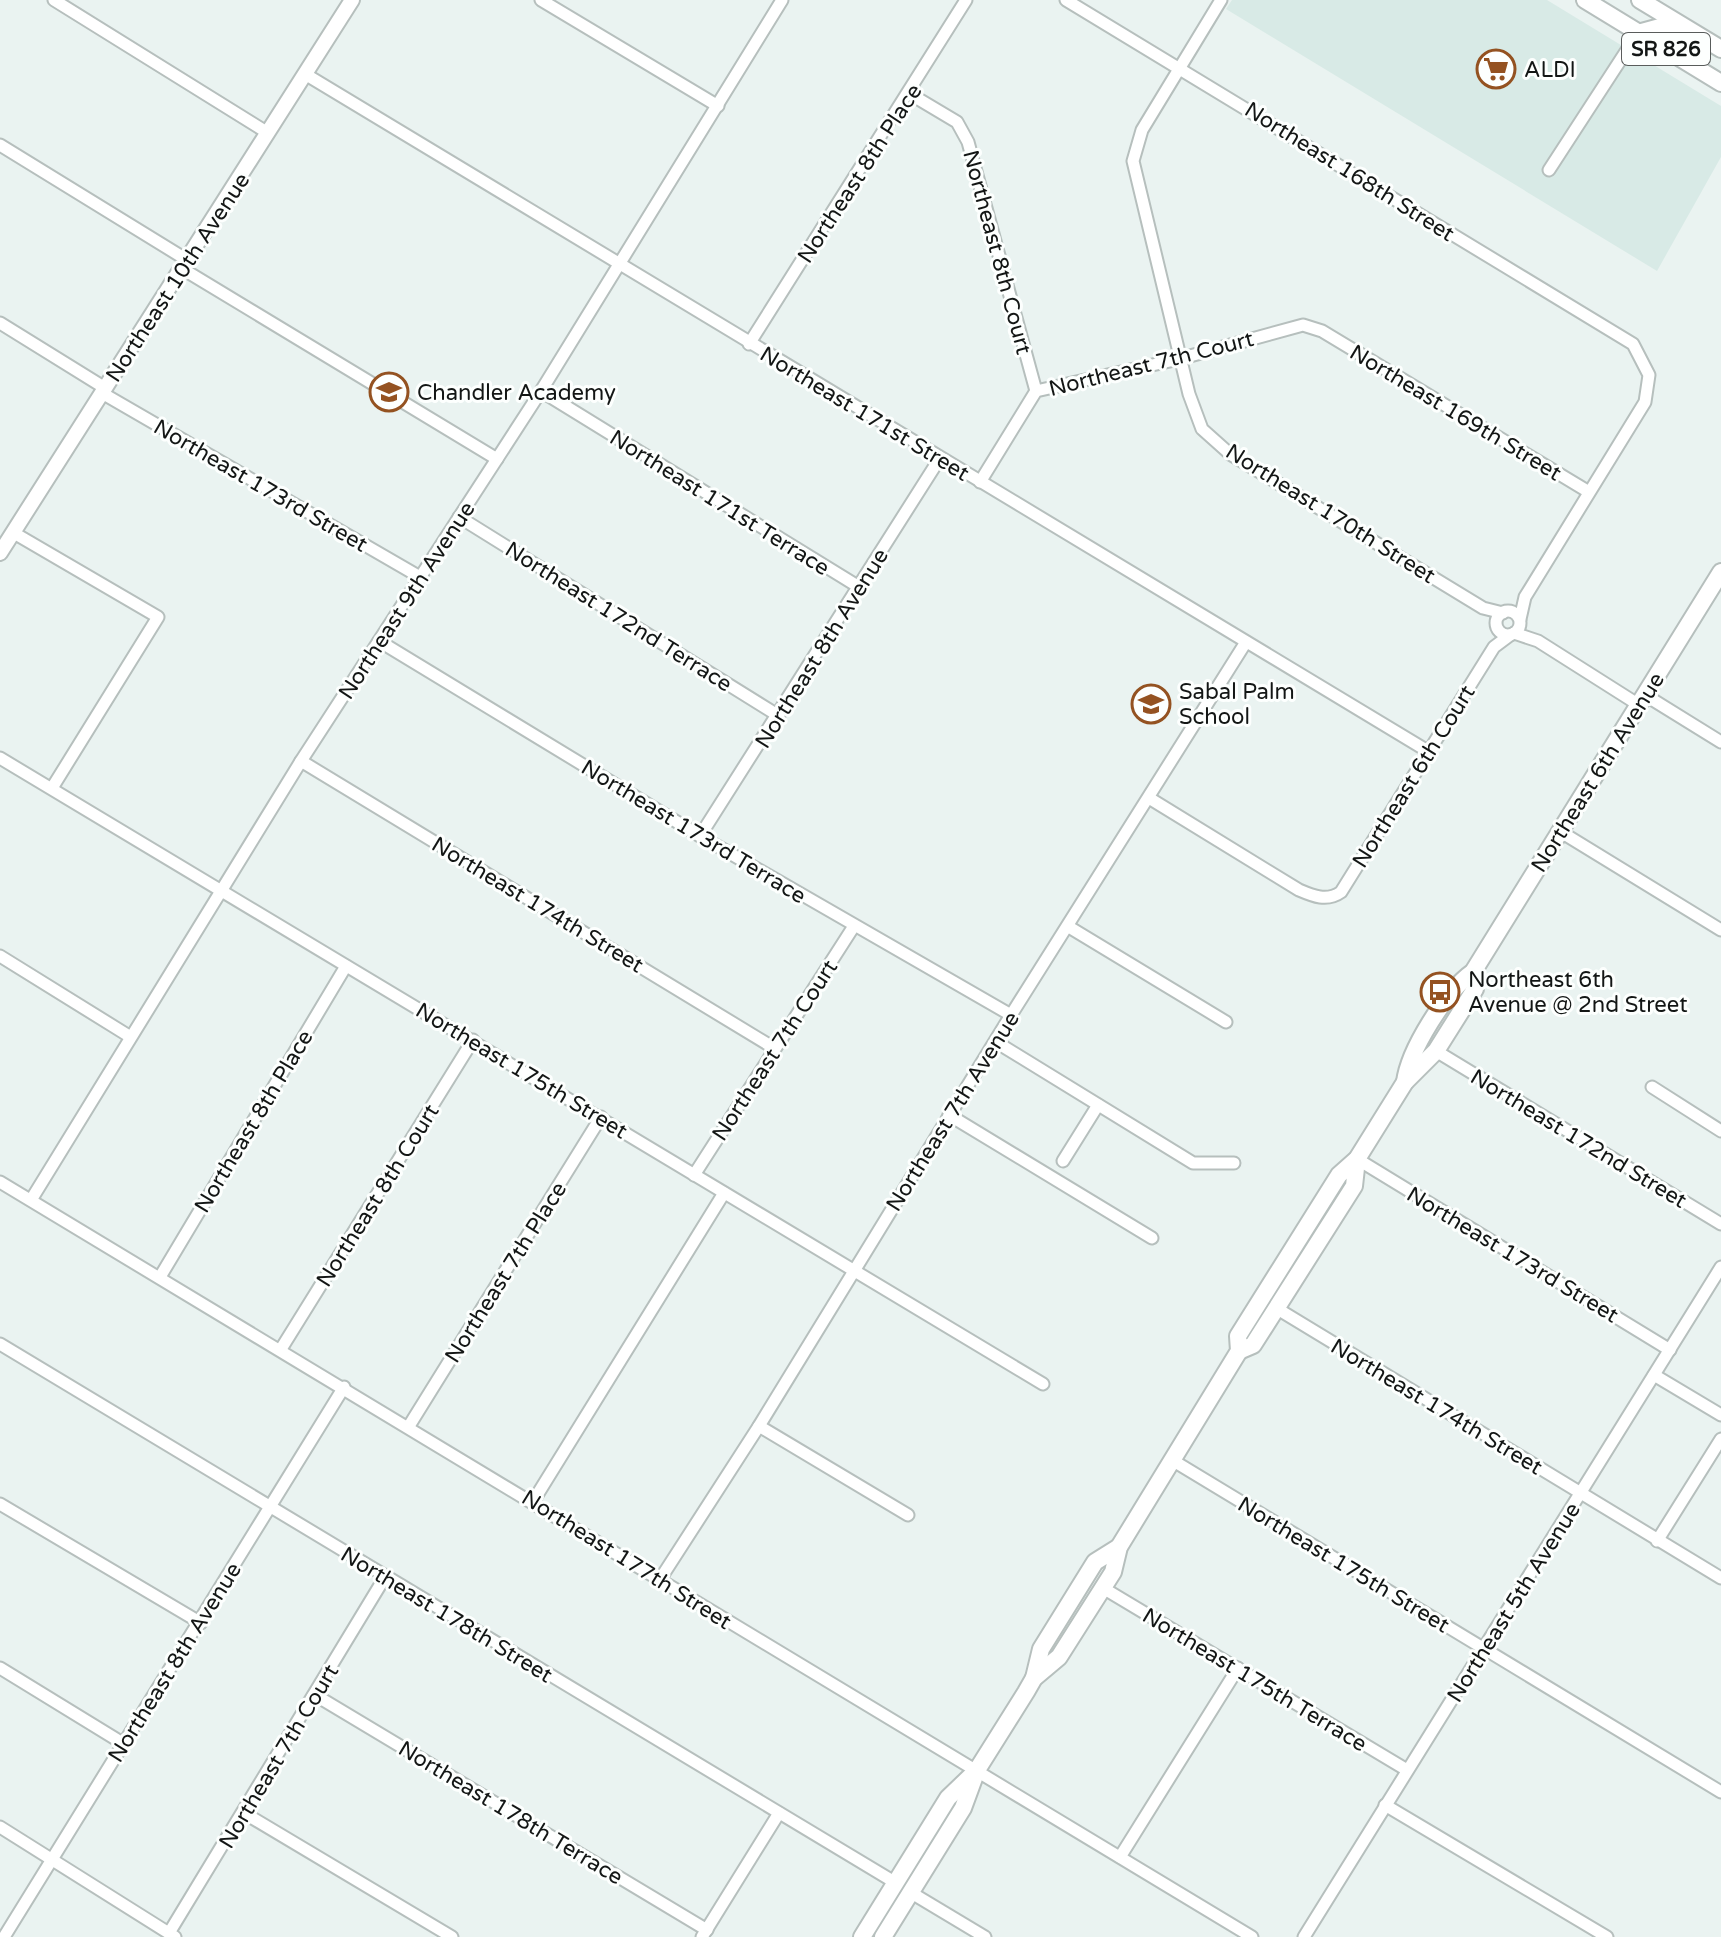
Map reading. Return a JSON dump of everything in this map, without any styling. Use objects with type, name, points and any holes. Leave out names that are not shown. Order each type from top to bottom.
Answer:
[{"type":"main road","name":"SR 826","points":[[1585,0],[1721,83]]},
{"type":"main road","name":"SR 826","points":[[1646,2],[1721,49]]},
{"type":"main road","points":[[1610,15],[1632,14],[1646,2]]},
{"type":"main road","points":[[1638,33],[1660,27],[1700,37]]},
{"type":"main road","name":"Northeast 6th Avenue","points":[[1405,1082],[1408,1061],[1459,981],[1473,972],[1720,575]]},
{"type":"main road","name":"Northeast 6th Avenue","points":[[1239,1351],[1238,1336],[1339,1175],[1357,1159],[1405,1082],[1436,1051],[1475,989],[1473,972]]},
{"type":"main road","name":"Northeast 6th Avenue","points":[[883,1937],[963,1808],[977,1770],[1034,1678],[1059,1657],[1113,1572],[1119,1547],[1239,1351],[1253,1345],[1354,1186],[1357,1159]]},
{"type":"main road","name":"Northeast 6th Avenue","points":[[1034,1678],[1041,1649],[1095,1562],[1119,1547]]},
{"type":"main road","name":"Northeast 6th Avenue","points":[[862,1937],[948,1798],[977,1770]]},
{"type":"street","points":[[54,0],[268,133]]},
{"type":"street","points":[[541,0],[718,106]]},
{"type":"street","name":"Northeast 9th Avenue","points":[[31,1200],[78,1127],[129,1036],[223,892],[301,761],[541,391],[782,0]]},
{"type":"street","name":"Northeast 8th Place","points":[[749,344],[910,94],[966,0]]},
{"type":"street","name":"Northeast 168th Street","points":[[1066,0],[1180,66],[1633,344],[1649,375],[1645,402],[1589,492]]},
{"type":"street","points":[[1179,359],[1133,161],[1142,130],[1221,0]]},
{"type":"street","name":"Northeast 10th Avenue","points":[[0,553],[348,2]]},
{"type":"street","points":[[1549,170],[1638,33]]},
{"type":"street","name":"Northeast 171st Street","points":[[305,74],[1426,750]]},
{"type":"street","name":"Northeast 8th Court","points":[[910,94],[957,122],[968,142],[1036,391]]},
{"type":"street","points":[[0,145],[497,459]]},
{"type":"street","name":"Northeast 173rd Street","points":[[0,323],[104,390],[420,577]]},
{"type":"street","name":"Northeast 7th Court","points":[[980,482],[1036,391],[1179,359],[1303,325],[1322,331]]},
{"type":"street","name":"Northeast 169th Street","points":[[1322,331],[1589,492]]},
{"type":"street","name":"Northeast 170th Street","points":[[1179,359],[1202,429],[1230,454],[1501,619]]},
{"type":"street","name":"Northeast 171st Terrace","points":[[541,391],[859,587]]},
{"type":"street","name":"Northeast 8th Avenue","points":[[700,836],[940,458]]},
{"type":"street","points":[[1516,628],[1525,597],[1589,492]]},
{"type":"street","name":"Northeast 172nd Terrace","points":[[459,517],[779,716]]},
{"type":"street","points":[[14,533],[158,617],[52,788]]},
{"type":"street","points":[[1501,619],[1525,597]]},
{"type":"street","points":[[1501,619],[1721,742]]},
{"type":"street","points":[[1501,619],[1516,628]]},
{"type":"street","name":"Northeast 6th Court","points":[[1494,647],[1501,619]]},
{"type":"street","name":"Northeast 6th Court","points":[[1149,798],[1299,890],[1327,898],[1341,892],[1426,750],[1494,647],[1516,628]]},
{"type":"street","name":"Northeast 173rd Terrace","points":[[379,641],[700,836],[1011,1015]]},
{"type":"street","name":"Northeast 7th Avenue","points":[[659,1581],[759,1426],[1011,1015],[1246,642]]},
{"type":"street","name":"Northeast 175th Street","points":[[0,758],[1043,1384]]},
{"type":"street","name":"Northeast 174th Street","points":[[301,761],[774,1048]]},
{"type":"street","points":[[1561,832],[1721,930]]},
{"type":"street","name":"Northeast 7th Court","points":[[694,1175],[854,926]]},
{"type":"street","points":[[1069,927],[1226,1022]]},
{"type":"street","points":[[0,956],[129,1036]]},
{"type":"street","name":"Northeast 8th Place","points":[[160,1277],[346,966]]},
{"type":"street","name":"Northeast 8th Court","points":[[281,1349],[473,1040]]},
{"type":"street","points":[[996,1042],[1193,1163],[1234,1163]]},
{"type":"street","name":"Northeast 172nd Street","points":[[1436,1051],[1721,1224]]},
{"type":"street","points":[[1652,1087],[1721,1131]]},
{"type":"street","points":[[1063,1161],[1098,1105]]},
{"type":"street","points":[[949,1115],[1152,1238]]},
{"type":"street","name":"Northeast 7th Place","points":[[409,1426],[601,1117]]},
{"type":"street","name":"Northeast 173rd Street","points":[[1357,1159],[1670,1350]]},
{"type":"street","name":"Northeast 177th Street","points":[[0,1182],[534,1500],[659,1581],[1252,1937]]},
{"type":"street","points":[[534,1500],[724,1193]]},
{"type":"street","name":"Northeast 5th Avenue","points":[[1304,1937],[1721,1267]]},
{"type":"street","name":"Northeast 174th Street","points":[[1276,1308],[1721,1578]]},
{"type":"street","name":"Northeast 178th Street","points":[[0,1344],[896,1883]]},
{"type":"street","points":[[1654,1375],[1721,1415]]},
{"type":"street","name":"Northeast 8th Avenue","points":[[4,1937],[201,1623],[269,1505],[344,1387]]},
{"type":"street","points":[[759,1426],[908,1515]]},
{"type":"street","points":[[1657,1541],[1721,1439]]},
{"type":"street","name":"Northeast 175th Street","points":[[1172,1460],[1721,1792]]},
{"type":"street","points":[[0,1504],[201,1623]]},
{"type":"street","name":"Northeast 7th Court","points":[[172,1935],[385,1577]]},
{"type":"street","name":"Northeast 175th Terrace","points":[[1103,1588],[1407,1770]]},
{"type":"street","points":[[0,1668],[124,1744]]},
{"type":"street","points":[[1120,1857],[1238,1668]]},
{"type":"street","name":"Northeast 178th Terrace","points":[[315,1695],[704,1933]]},
{"type":"street","points":[[1385,1805],[1607,1937]]},
{"type":"street","points":[[244,1813],[452,1937]]},
{"type":"street","points":[[704,1933],[779,1813]]},
{"type":"street","points":[[0,1827],[172,1935]]},
{"type":"street","points":[[910,1892],[985,1937]]},
{"type":"shaded area","points":[[1232,0],[1547,0],[1721,106],[1721,157],[1657,271],[1226,9]]},
{"type":"place","name":"ALDI","points":[[1496,69]]},
{"type":"place","name":"Chandler Academy","points":[[389,392]]},
{"type":"place","name":"Sabal Palm School","points":[[1151,704]]},
{"type":"place","name":"Northeast 6th Avenue @ 2nd Street","points":[[1440,992]]}]
